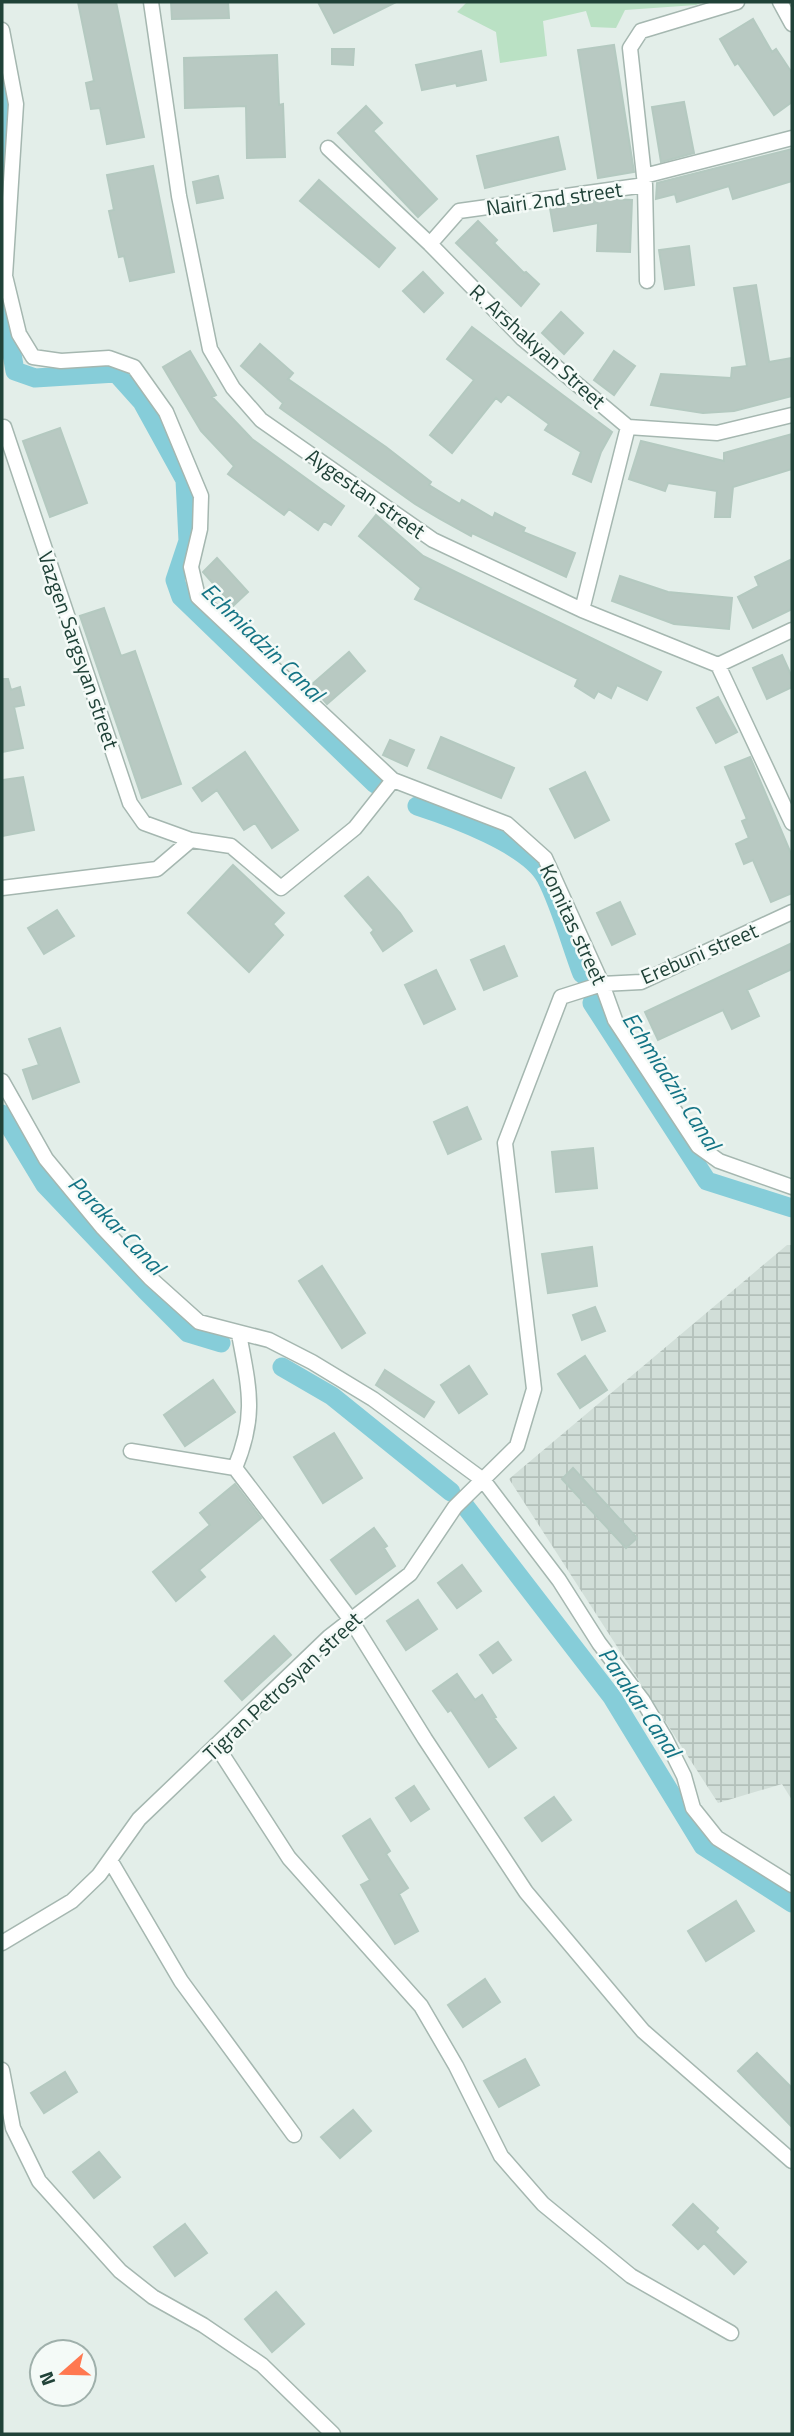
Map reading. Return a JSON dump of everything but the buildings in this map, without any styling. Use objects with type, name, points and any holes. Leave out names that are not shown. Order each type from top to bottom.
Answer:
[{"type":"street","name":"Aygestan street","points":[[151,2],[179,196],[210,349],[233,388],[261,420],[433,540],[582,610],[718,665]]},
{"type":"street","name":"Nairi 2nd street","points":[[430,244],[459,211],[645,180],[629,47],[641,31],[737,2]]},
{"type":"street","points":[[780,2],[792,24]]},
{"type":"street","name":"Komitas street","points":[[2,30],[16,104],[5,276],[19,334],[33,358],[61,361],[109,358],[134,367],[166,412],[201,496],[200,529],[191,567],[198,597],[393,780],[506,824],[545,858],[603,984],[615,1020],[698,1146],[719,1161],[792,1187]]},
{"type":"street","points":[[648,281],[645,180],[792,138]]},
{"type":"street","name":"R. Arshakyan Street","points":[[328,148],[430,244],[523,339],[628,427]]},
{"type":"street","points":[[582,610],[628,427],[717,433],[792,415]]},
{"type":"street","name":"Vazgen Sargsyan street","points":[[4,427],[130,803],[144,823],[191,840],[231,846],[281,888],[355,828],[393,780]]},
{"type":"street","points":[[792,630],[718,665],[792,823]]},
{"type":"street","points":[[2,888],[157,869],[191,840]]},
{"type":"street","name":"Erebuni street","points":[[603,984],[641,982],[792,912]]},
{"type":"street","name":"Tigran Petrosyan street","points":[[2,1943],[72,1901],[99,1875],[139,1819],[329,1637],[410,1574],[455,1507],[517,1447],[534,1389],[505,1143],[561,997],[603,984]]},
{"type":"street","points":[[2,1081],[46,1159],[140,1268],[199,1322],[269,1340],[312,1362],[373,1399],[483,1480],[559,1580],[599,1643],[643,1701],[684,1776],[693,1808],[717,1838],[792,1885]]},
{"type":"street","points":[[235,1468],[245,1443],[250,1412],[249,1388],[239,1334]]},
{"type":"street","points":[[131,1451],[235,1468],[351,1620],[425,1739],[526,1892],[643,2031],[792,2161]]},
{"type":"street","points":[[216,1745],[289,1858],[421,2006],[456,2066],[501,2156],[542,2204],[631,2276],[731,2333]]},
{"type":"street","points":[[110,1860],[181,1981],[294,2135]]},
{"type":"street","points":[[2,2070],[13,2128],[39,2180],[111,2261],[153,2297],[203,2325],[262,2365],[333,2434]]},
{"type":"shaded area","points":[[787,1245],[792,1245],[792,1800],[782,1784],[718,1803],[509,1479]]},
{"type":"green space","points":[[467,2],[704,2],[696,5],[625,10],[616,28],[591,27],[586,11],[543,21],[547,56],[500,63],[496,32],[457,12]]},
{"type":"waterway","name":"Echmiadzin Canal","points":[[2,90],[7,119],[2,181]]},
{"type":"waterway","name":"Echmiadzin Canal","points":[[2,298],[15,371],[35,378],[116,373],[142,402],[185,480],[188,541],[175,580],[181,597],[375,784]]},
{"type":"waterway","name":"Echmiadzin Canal","points":[[417,806],[488,834],[523,854],[537,866],[556,900],[582,974]]},
{"type":"waterway","name":"Echmiadzin Canal","points":[[592,1003],[707,1181],[792,1208]]},
{"type":"waterway","name":"Parakar Canal","points":[[2,1114],[45,1185],[145,1290],[188,1333],[221,1343]]},
{"type":"waterway","name":"Parakar Canal","points":[[282,1367],[332,1396],[451,1492]]},
{"type":"waterway","name":"Parakar Canal","points":[[465,1506],[612,1697],[703,1846],[792,1903]]}]
